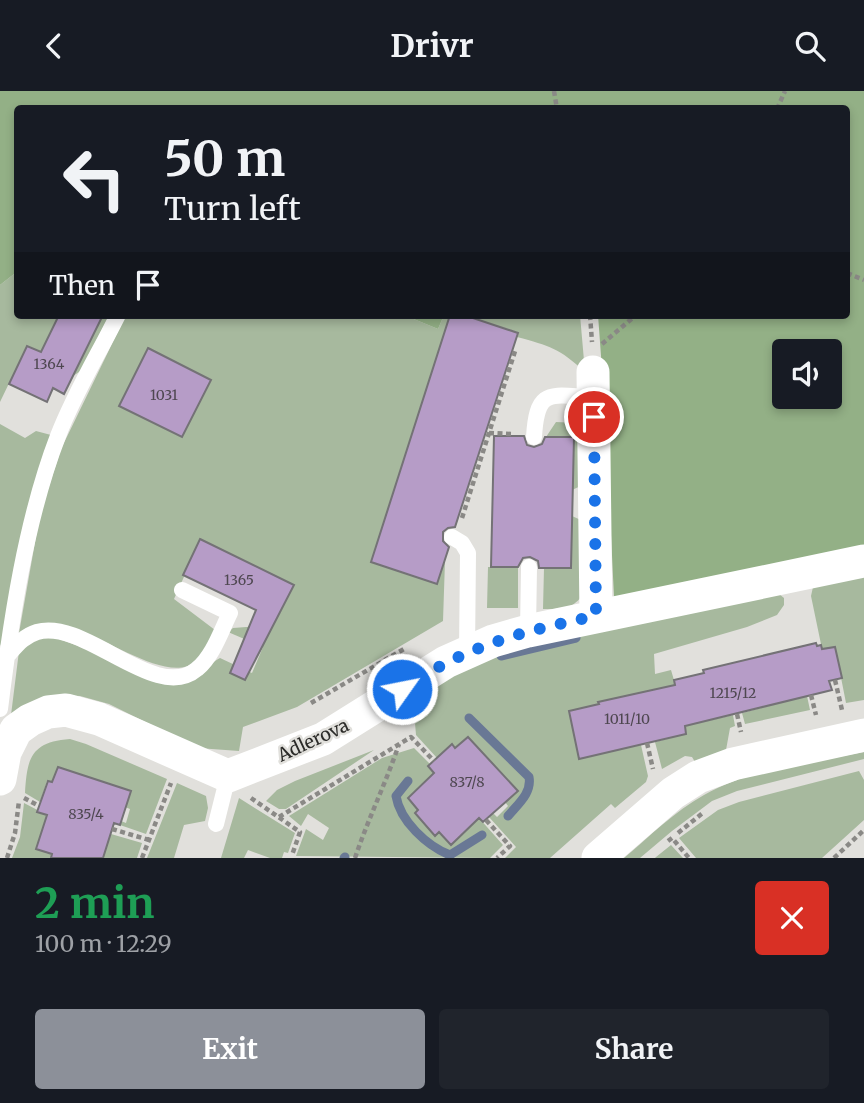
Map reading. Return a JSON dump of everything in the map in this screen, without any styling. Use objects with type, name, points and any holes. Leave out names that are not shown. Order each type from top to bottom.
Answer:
[{"type":"street","points":[[596,372],[589,503],[596,616]]},
{"type":"street","name":"Adlerova","points":[[228,776],[332,735],[425,674],[493,641],[528,620],[596,616],[864,561]]},
{"type":"street","points":[[2,766],[16,730],[48,712],[66,711],[99,719],[228,776]]},
{"type":"street","points":[[598,858],[673,793],[707,773],[740,762],[864,735]]},
{"type":"lane","points":[[0,709],[6,656],[36,502],[59,434],[116,319]]},
{"type":"lane","points":[[528,435],[540,403],[596,372]]},
{"type":"lane","points":[[452,537],[462,543],[468,553],[467,652]]},
{"type":"lane","points":[[528,620],[529,567]]},
{"type":"lane","points":[[6,656],[21,640],[38,632],[57,631],[154,674],[185,676],[198,669],[208,656],[230,613],[182,590]]},
{"type":"lane","points":[[0,716],[2,766]]},
{"type":"lane","points":[[216,824],[228,776]]},
{"type":"path","points":[[596,372],[633,319]]},
{"type":"path","points":[[464,510],[516,348]]},
{"type":"path","points":[[489,433],[528,435]]},
{"type":"path","points":[[311,703],[413,643]]},
{"type":"path","points":[[835,680],[841,704]]},
{"type":"path","points":[[737,714],[742,734]]},
{"type":"path","points":[[279,817],[411,737],[434,761]]},
{"type":"path","points":[[647,743],[653,770]]},
{"type":"path","points":[[355,858],[399,744]]},
{"type":"path","points":[[142,858],[174,776]]},
{"type":"path","points":[[6,858],[15,833],[20,796],[39,806]]},
{"type":"path","points":[[261,805],[300,832],[292,855]]},
{"type":"path","points":[[664,845],[713,805]]},
{"type":"path","points":[[486,820],[510,846],[497,858]]},
{"type":"path","points":[[112,829],[149,840]]},
{"type":"path","points":[[834,858],[864,830]]},
{"type":"path","points":[[672,838],[689,858]]},
{"type":"green space","points":[[0,91],[864,91],[864,550],[614,597],[598,319],[850,319],[850,105],[14,105],[14,274],[0,285]]},
{"type":"green space","points":[[14,274],[14,319],[57,319],[41,352],[27,346],[0,402],[0,285]]},
{"type":"green space","points":[[101,319],[107,319],[82,370],[73,376]]},
{"type":"green space","points":[[124,319],[414,319],[438,329],[442,319],[449,319],[371,562],[437,584],[445,561],[443,621],[297,707],[243,727],[239,751],[198,748],[109,704],[80,696],[55,695],[11,715],[19,651],[36,637],[53,637],[183,683],[220,658],[252,673],[263,647],[228,632],[233,628],[259,626],[273,621],[294,585],[201,539],[174,599],[215,630],[201,656],[184,667],[155,664],[84,634],[19,633],[40,514],[61,449]]},
{"type":"green space","points":[[414,319],[442,319],[438,329]]},
{"type":"green space","points":[[476,319],[580,319],[585,372],[554,349],[517,337],[517,332]]},
{"type":"green space","points":[[556,422],[577,423],[584,428],[585,484],[572,490],[573,437],[546,437]]},
{"type":"green space","points":[[0,424],[25,438],[36,431],[51,435],[5,637],[0,646]]},
{"type":"green space","points":[[572,516],[583,521],[583,594],[571,606],[543,609],[544,568],[571,568]]},
{"type":"green space","points":[[488,567],[518,567],[518,608],[487,608]]},
{"type":"green space","points":[[864,571],[864,700],[846,703],[835,647],[822,649],[811,596],[813,587]]},
{"type":"green space","points":[[771,593],[784,598],[784,605],[777,615],[747,627],[654,654],[655,674],[671,670],[676,687],[599,702],[569,711],[579,758],[641,745],[648,776],[646,782],[615,808],[611,804],[550,858],[505,858],[516,847],[489,817],[493,813],[497,817],[508,806],[505,802],[517,790],[468,737],[455,748],[452,745],[437,758],[416,735],[415,723],[421,718],[419,712],[427,709],[426,703],[431,701],[437,690],[435,685],[493,656]]},
{"type":"green space","points":[[807,696],[810,710],[745,724],[742,713]]},
{"type":"green space","points":[[733,715],[735,726],[730,728],[726,750],[695,762],[692,757],[685,756],[662,769],[655,742],[686,734],[685,726]]},
{"type":"green space","points":[[70,739],[167,779],[146,834],[120,825],[121,821],[126,823],[130,809],[125,807],[130,791],[58,767],[52,782],[47,781],[40,802],[25,793],[27,770],[39,748]]},
{"type":"green space","points":[[414,748],[430,764],[428,767],[434,773],[408,798],[418,810],[415,813],[435,835],[439,832],[451,844],[479,818],[503,845],[490,858],[296,856],[306,829],[323,840],[329,828],[308,814],[301,826],[289,816],[382,758]]},
{"type":"green space","points":[[374,750],[286,809],[279,809],[266,801],[277,790],[295,781]]},
{"type":"green space","points":[[864,752],[864,759],[737,791],[712,801],[640,858],[624,858],[683,809],[722,786],[782,767]]},
{"type":"green space","points":[[859,771],[864,780],[864,820],[822,858],[696,858],[679,838],[718,810],[739,802]]},
{"type":"green space","points":[[177,783],[206,796],[208,808],[205,821],[184,825],[174,858],[147,858]]},
{"type":"green space","points":[[239,798],[295,833],[288,853],[284,852],[282,858],[270,858],[248,850],[244,858],[221,858]]},
{"type":"green space","points":[[24,803],[47,815],[36,849],[52,854],[51,858],[12,858],[20,837]]},
{"type":"green space","points":[[111,834],[142,843],[137,858],[103,858]]},
{"type":"green space","points":[[671,845],[683,858],[655,858],[656,857]]},
{"type":"building","points":[[57,319],[101,319],[64,394],[53,388],[47,402],[9,384],[27,346],[41,352]]},
{"type":"building","points":[[449,319],[476,319],[518,333],[455,527],[443,532],[443,541],[449,547],[437,584],[371,562]]},
{"type":"building","points":[[148,348],[211,380],[182,437],[119,406]]},
{"type":"building","points":[[494,436],[524,436],[527,445],[534,447],[542,444],[545,437],[574,437],[571,568],[539,568],[538,561],[530,557],[523,558],[518,567],[491,567]]},
{"type":"building","points":[[200,539],[294,585],[245,680],[230,673],[256,610],[183,575]]},
{"type":"building","points":[[816,643],[817,646],[821,645],[822,649],[835,647],[842,678],[829,681],[832,690],[685,726],[686,734],[579,759],[569,711],[675,685],[674,680],[704,673],[703,670]]},
{"type":"building","points":[[468,737],[518,791],[483,822],[479,818],[451,845],[439,832],[435,836],[415,813],[418,810],[408,798],[434,773],[428,766],[452,744],[455,748]]},
{"type":"building","points":[[58,767],[131,791],[120,825],[114,823],[103,858],[51,858],[52,854],[36,849],[47,815],[37,812],[48,781],[52,782]]},
{"type":"waterway","points":[[501,656],[576,638]]},
{"type":"waterway","points":[[469,718],[529,777],[526,793],[508,816]]},
{"type":"waterway","points":[[408,781],[396,796],[399,805],[409,823],[432,845],[450,855],[482,835]]},
{"type":"route","points":[[402,689],[446,662],[493,641],[596,616],[594,417]]}]
